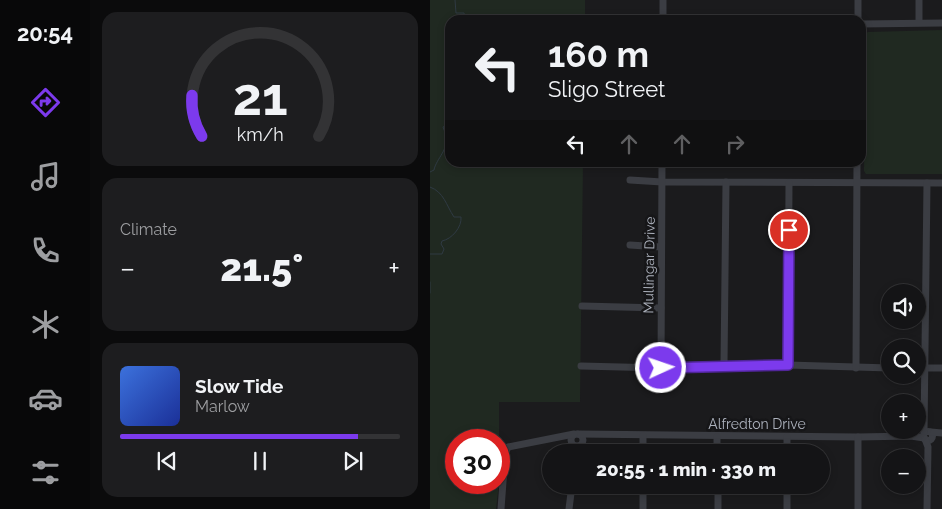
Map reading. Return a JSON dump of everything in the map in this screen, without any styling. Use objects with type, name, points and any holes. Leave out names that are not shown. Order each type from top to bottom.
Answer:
[{"type":"street","points":[[663,0],[663,15]]},
{"type":"street","points":[[858,0],[858,15]]},
{"type":"street","points":[[919,22],[920,0]]},
{"type":"street","points":[[866,24],[942,23]]},
{"type":"street","name":"Mullingar Drive","points":[[661,368],[662,167]]},
{"type":"street","points":[[856,368],[857,167]]},
{"type":"street","points":[[630,180],[662,182],[942,184]]},
{"type":"street","points":[[724,365],[726,182]]},
{"type":"street","points":[[788,365],[789,183]]},
{"type":"street","points":[[927,184],[927,509]]},
{"type":"street","points":[[630,245],[661,247]]},
{"type":"street","points":[[582,306],[661,308]]},
{"type":"street","points":[[581,366],[661,368],[724,365],[788,365],[881,368]]},
{"type":"street","points":[[926,367],[942,368]]},
{"type":"street","points":[[551,438],[565,440],[571,444],[571,439],[576,434],[583,438],[582,444]]},
{"type":"street","name":"Alfredton Drive","points":[[501,509],[507,448],[512,445],[551,438],[576,434],[603,436],[858,437],[942,434]]},
{"type":"street","name":"Alfredton Drive","points":[[582,444],[603,436]]},
{"type":"street","points":[[643,436],[643,444]]},
{"type":"street","points":[[717,437],[717,444]]},
{"type":"street","points":[[787,437],[787,444]]},
{"type":"street","points":[[858,437],[858,509]]},
{"type":"street","points":[[569,509],[571,494]]},
{"type":"street","points":[[643,494],[643,509]]},
{"type":"street","points":[[718,494],[718,509]]},
{"type":"street","points":[[787,494],[787,509]]},
{"type":"shaded area","points":[[430,0],[585,0],[585,15],[445,15],[445,167],[583,167],[580,402],[499,402],[499,429],[445,429],[445,494],[498,494],[496,509],[430,509]]},
{"type":"shaded area","points":[[942,30],[942,174],[866,174],[864,171],[864,167],[866,167],[866,33]]},
{"type":"waterway","points":[[455,0],[456,13],[464,13],[464,15]]},
{"type":"waterway","points":[[445,126],[443,127],[445,132]]},
{"type":"waterway","points":[[430,172],[434,170],[445,146]]},
{"type":"waterway","points":[[430,187],[439,192],[454,217],[461,217],[460,225],[456,232],[442,241],[441,244],[444,249],[442,254],[430,254]]},
{"type":"waterway","points":[[430,282],[430,293]]},
{"type":"route","points":[[661,368],[724,365],[788,365],[789,230]]}]
